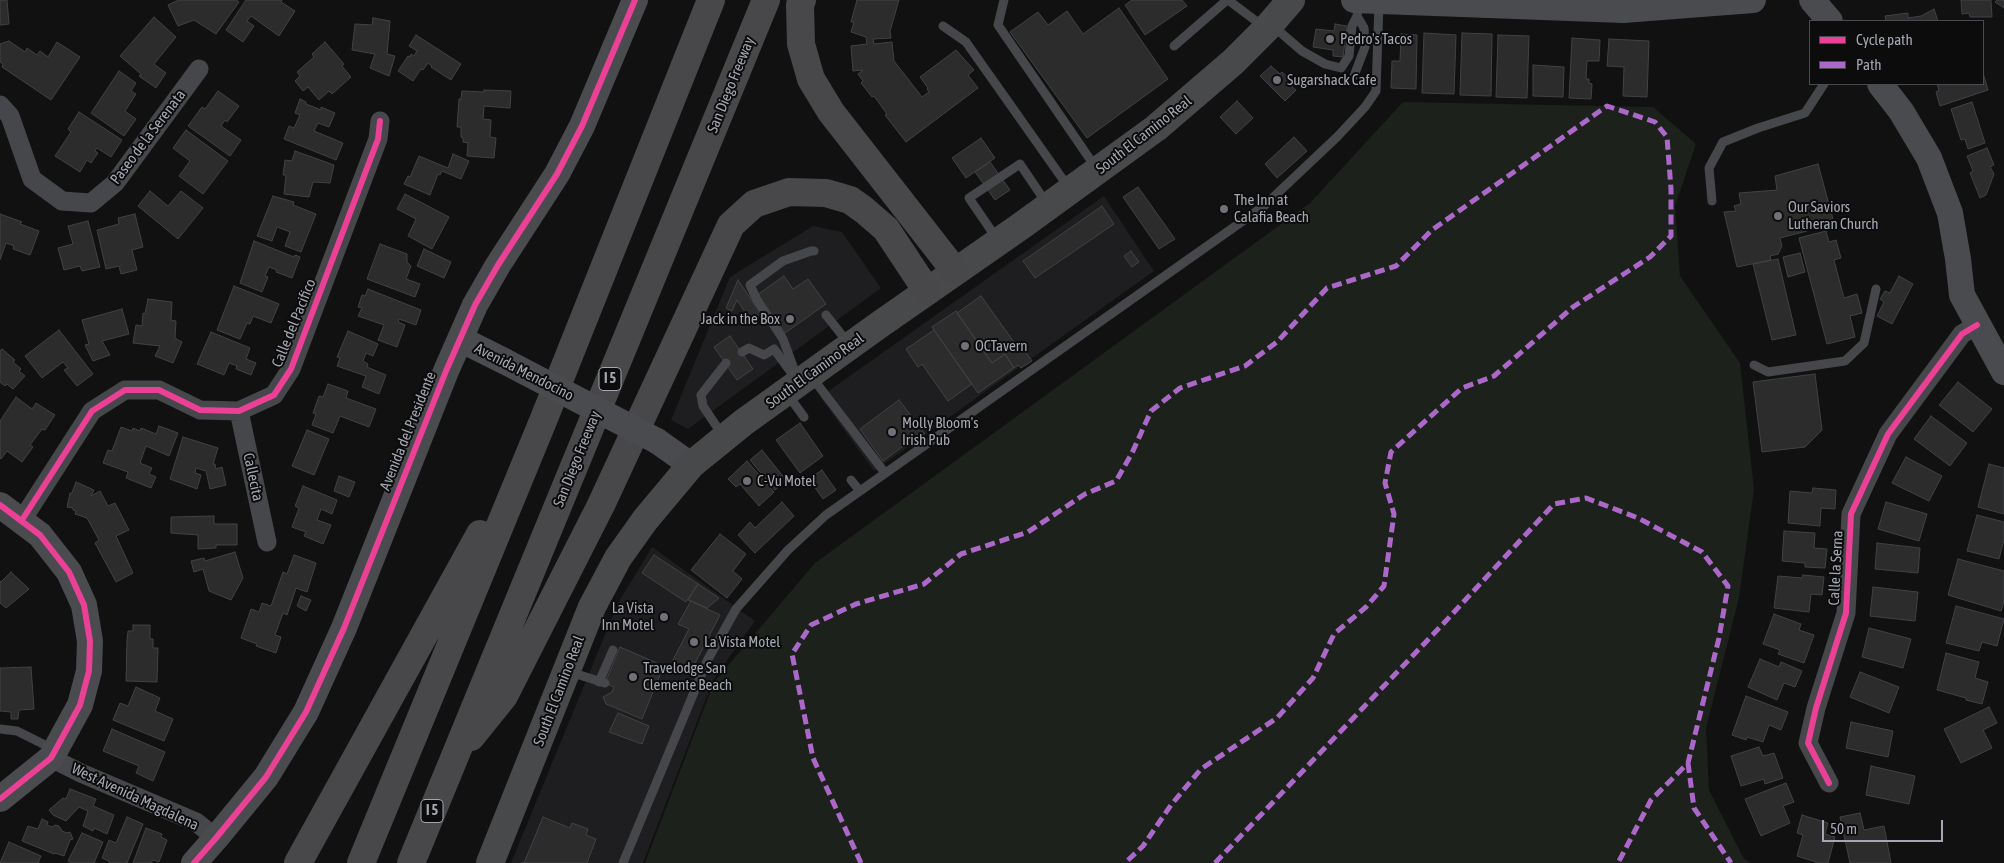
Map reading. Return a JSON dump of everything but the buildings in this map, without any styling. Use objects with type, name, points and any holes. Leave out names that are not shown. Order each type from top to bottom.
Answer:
[{"type":"highway","points":[[361,863],[543,421],[711,0]]},
{"type":"highway","name":"San Diego Freeway","points":[[410,863],[766,0]]},
{"type":"highway","points":[[802,0],[800,5],[801,44],[811,79],[830,112],[955,272]]},
{"type":"highway","points":[[453,759],[504,696],[601,505],[731,225],[754,204],[789,192],[826,193],[850,200],[886,229],[927,291]]},
{"type":"highway","points":[[298,863],[543,421]]},
{"type":"main road","name":"Avenida del Presidente","points":[[194,863],[266,776],[306,712],[344,628],[475,305],[498,265],[557,174],[582,126],[635,0]]},
{"type":"main road","name":"South El Camino Real","points":[[490,863],[592,607],[618,558],[645,520],[691,465],[724,438],[850,346],[1098,171],[1176,112],[1233,62],[1269,27],[1291,0]]},
{"type":"main road","points":[[1371,3],[1623,10],[1753,0]]},
{"type":"main road","points":[[1812,0],[1829,20]]},
{"type":"main road","points":[[1881,85],[1901,111],[1929,158],[1950,213],[1962,295],[2004,372]]},
{"type":"main road","name":"Avenida Mendocino","points":[[460,339],[657,441],[691,465]]},
{"type":"main road","points":[[0,799],[53,754],[80,705],[89,671],[88,632],[84,606],[69,572],[40,535],[6,509]]},
{"type":"street","name":"Paseo de la Serenata","points":[[0,105],[10,116],[32,179],[62,201],[91,203],[115,183],[199,69]]},
{"type":"street","name":"Calle del Pacifico","points":[[6,509],[92,411],[125,390],[159,390],[200,410],[239,411],[274,394],[291,369],[378,139],[380,121]]},
{"type":"street","name":"Calle la Serna","points":[[1829,783],[1808,744],[1816,708],[1846,613],[1851,514],[1888,434],[1962,334],[1978,325]]},
{"type":"street","name":"Callecita","points":[[239,411],[268,542]]},
{"type":"street","name":"West Avenida Magdalena","points":[[53,754],[196,822],[216,838]]},
{"type":"lane","points":[[1004,0],[998,25],[1098,171]]},
{"type":"lane","points":[[1174,46],[1228,0],[1302,51],[1325,64],[1341,68],[1349,56],[1352,26],[1371,3]]},
{"type":"lane","points":[[1354,76],[1365,47],[1364,28],[1371,3]]},
{"type":"lane","points":[[623,863],[707,661],[736,609],[788,550],[826,515],[1264,206],[1337,137],[1365,107],[1376,92],[1371,3]]},
{"type":"lane","points":[[943,26],[966,42],[1070,190]]},
{"type":"lane","points":[[1712,201],[1709,168],[1723,142],[1805,113],[1823,85]]},
{"type":"lane","points":[[999,241],[969,198],[1020,164],[1049,206]]},
{"type":"lane","points":[[804,417],[799,384],[783,339],[756,300],[750,285],[783,262],[811,251],[814,252]]},
{"type":"lane","points":[[1754,365],[1768,372],[1845,361],[1864,343],[1876,289]]},
{"type":"lane","points":[[826,315],[850,346]]},
{"type":"lane","points":[[742,352],[749,348],[764,355],[774,349],[799,384],[843,417],[885,473]]},
{"type":"lane","points":[[724,438],[703,406],[701,395],[726,362]]},
{"type":"lane","points":[[851,480],[860,492]]},
{"type":"lane","points":[[567,671],[602,682],[613,650]]},
{"type":"lane","points":[[0,729],[17,731],[53,754]]},
{"type":"shaded area","points":[[1403,102],[1653,107],[1696,144],[1675,206],[1680,276],[1740,363],[1754,489],[1739,598],[1706,728],[1709,790],[1744,859],[1751,863],[645,863],[714,682],[815,563],[1310,203]]},
{"type":"shaded area","points":[[1104,196],[1154,271],[874,471],[820,397]]},
{"type":"shaded area","points":[[813,226],[842,232],[881,288],[688,429],[671,420],[730,277]]},
{"type":"shaded area","points":[[652,547],[755,621],[713,680],[643,863],[511,863],[618,603]]},
{"type":"marked path","points":[[861,863],[813,758],[792,654],[811,625],[856,604],[924,584],[961,554],[1028,532],[1085,494],[1116,481],[1132,453],[1151,411],[1180,388],[1245,366],[1277,342],[1327,288],[1396,266],[1432,230],[1607,106],[1655,122],[1667,137],[1671,189],[1671,236],[1650,257],[1573,307],[1494,376],[1462,388],[1391,452],[1385,483],[1394,514],[1384,586],[1366,607],[1334,634],[1313,678],[1277,718],[1201,769],[1171,805],[1143,846],[1125,863]]},
{"type":"marked path","points":[[1215,863],[1443,624],[1554,504],[1586,498],[1638,518],[1702,552],[1728,586],[1719,638],[1688,763],[1651,800],[1618,863]]},
{"type":"marked path","points":[[1688,763],[1694,808],[1731,863]]},
{"type":"cycle path","points":[[194,863],[266,777],[306,712],[344,628],[446,371],[475,305],[498,265],[557,174],[582,126],[635,0]]},
{"type":"cycle path","points":[[22,520],[92,411],[125,390],[159,390],[200,410],[239,411],[274,395],[291,369],[378,139],[380,121]]},
{"type":"cycle path","points":[[1829,783],[1808,743],[1816,708],[1846,613],[1851,514],[1888,434],[1962,334],[1977,325]]},
{"type":"cycle path","points":[[0,505],[40,535],[69,572],[84,605],[90,641],[89,671],[80,705],[51,758],[0,799]]},
{"type":"place","name":"Pedro's Tacos","points":[[1330,39]]},
{"type":"place","name":"Sugarshack Cafe","points":[[1277,80]]},
{"type":"place","name":"The Inn at Calafia Beach","points":[[1224,209]]},
{"type":"place","name":"Our Saviors Lutheran Church","points":[[1778,216]]},
{"type":"place","name":"Jack in the Box","points":[[790,319]]},
{"type":"place","name":"OCTavern","points":[[965,346]]},
{"type":"place","name":"Molly Bloom's Irish Pub","points":[[892,432]]},
{"type":"place","name":"C-Vu Motel","points":[[747,481]]},
{"type":"place","name":"La Vista Inn Motel","points":[[664,617]]},
{"type":"place","name":"La Vista Motel","points":[[694,642]]},
{"type":"place","name":"Travelodge San Clemente Beach","points":[[633,677]]}]
